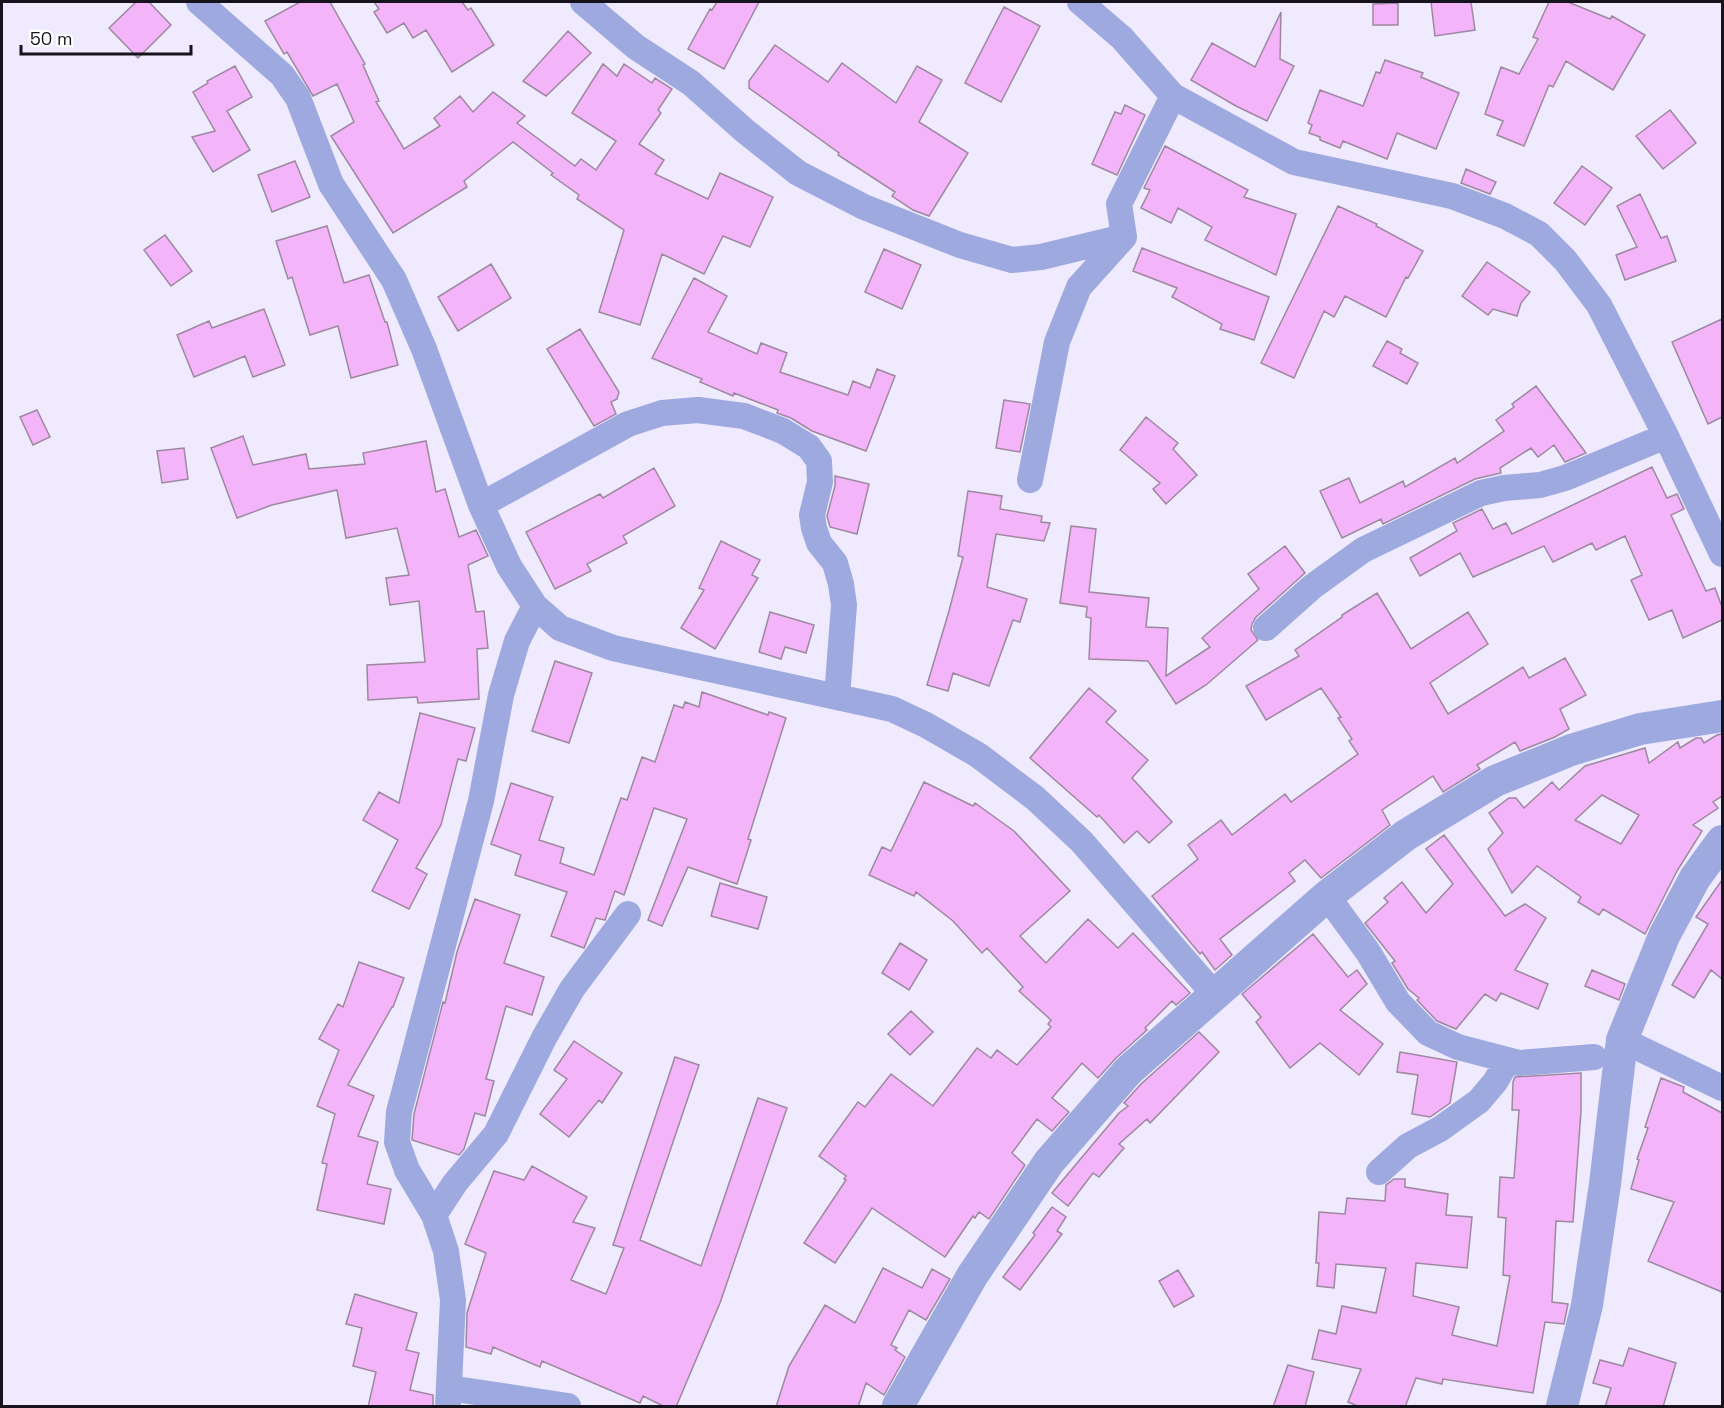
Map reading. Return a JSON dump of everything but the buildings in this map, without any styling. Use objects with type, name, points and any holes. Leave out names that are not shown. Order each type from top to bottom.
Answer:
[{"type":"street","points":[[199,2],[282,75],[298,98],[332,184],[398,290],[424,349],[481,505],[509,566],[535,606],[560,628],[613,648],[892,709],[926,725],[978,755],[1035,798],[1082,842],[1214,994]]},
{"type":"street","points":[[583,2],[636,47],[691,83],[744,131],[798,172],[864,207],[960,245],[1012,260],[1041,257],[1124,237]]},
{"type":"street","points":[[1080,2],[1122,38],[1173,96],[1294,162],[1452,196],[1505,216],[1539,234],[1565,260],[1599,305],[1666,436],[1722,554]]},
{"type":"street","points":[[1124,237],[1119,204],[1173,96]]},
{"type":"street","points":[[1030,480],[1057,342],[1079,287],[1124,237]]},
{"type":"street","points":[[481,505],[628,424],[662,413],[698,410],[744,416],[783,430],[809,447],[819,461],[820,482],[812,515],[814,528],[819,543],[835,563],[844,605],[837,697]]},
{"type":"street","points":[[1266,628],[1312,587],[1363,550],[1481,493],[1504,488],[1540,485],[1565,478],[1666,436]]},
{"type":"street","points":[[535,606],[517,641],[501,694],[481,801],[399,1112],[397,1142],[407,1170],[434,1215],[446,1251],[453,1300],[448,1397],[568,1407]]},
{"type":"street","points":[[898,1407],[972,1276],[1049,1162],[1128,1071],[1327,896],[1406,835],[1495,781],[1571,750],[1640,729],[1722,716]]},
{"type":"street","points":[[1562,1407],[1587,1305],[1605,1184],[1622,1040],[1664,936],[1695,878],[1722,841]]},
{"type":"street","points":[[1327,896],[1368,952],[1398,1002],[1428,1033],[1458,1047],[1519,1063],[1594,1057]]},
{"type":"street","points":[[434,1215],[455,1183],[496,1134],[544,1038],[572,989],[628,914]]},
{"type":"street","points":[[1622,1040],[1722,1088]]},
{"type":"street","points":[[1379,1172],[1408,1146],[1440,1129],[1479,1101],[1496,1082],[1508,1060]]}]
